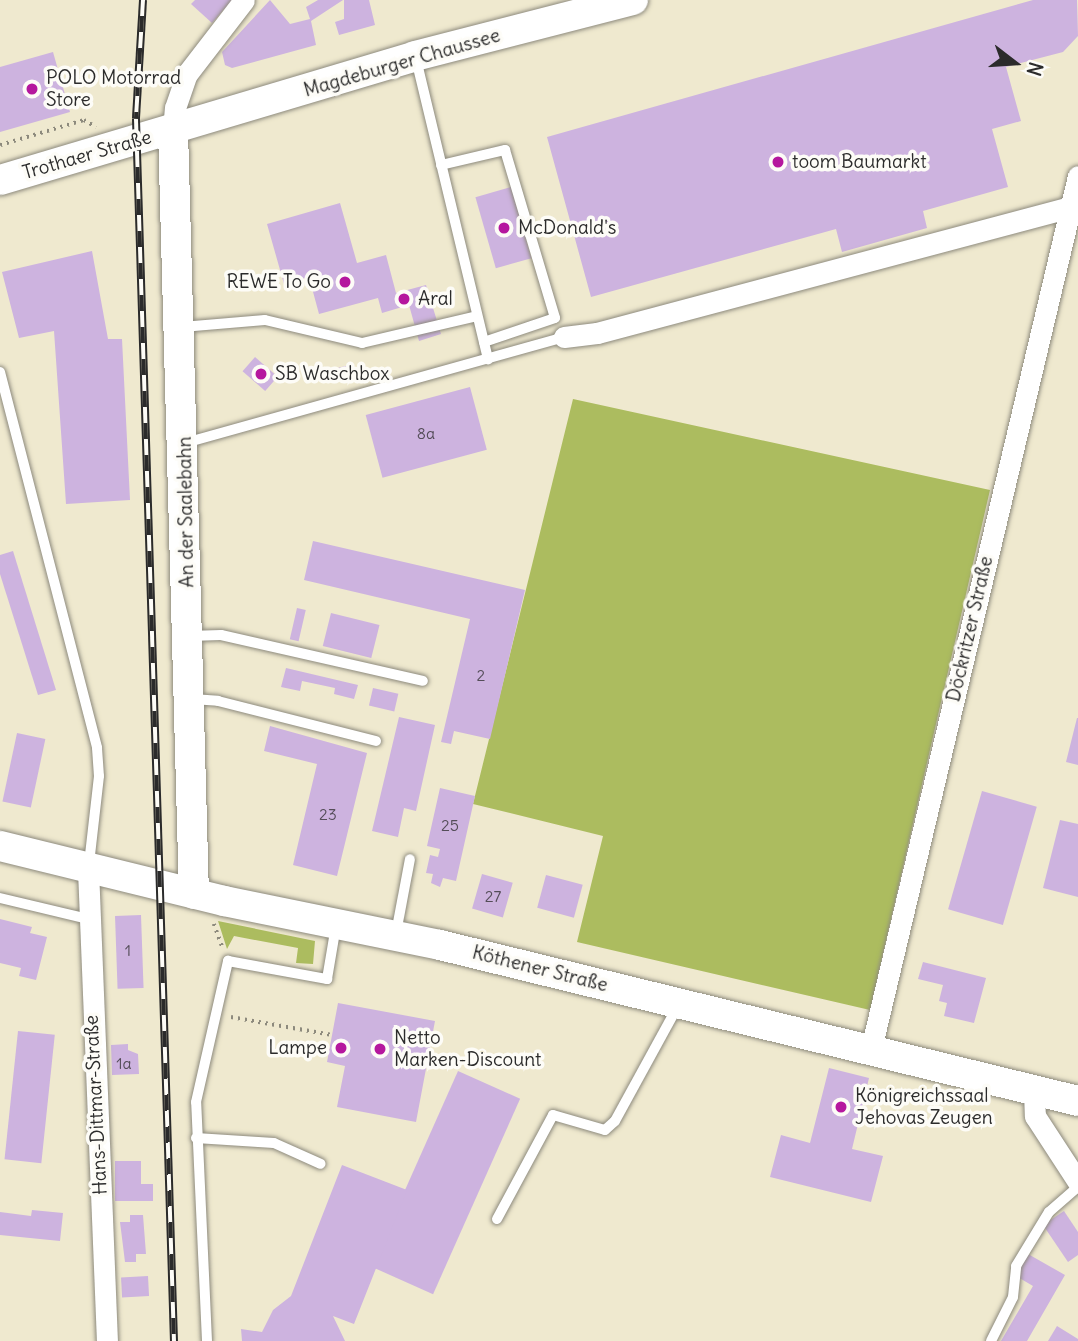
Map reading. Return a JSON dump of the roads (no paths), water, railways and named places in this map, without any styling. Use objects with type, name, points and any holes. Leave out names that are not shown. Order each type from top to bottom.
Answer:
[{"type":"main road","name":"Magdeburger Chaussee","points":[[173,131],[415,57],[633,0]]},
{"type":"main road","name":"Trothaer Straße","points":[[0,180],[173,131]]},
{"type":"main road","name":"An der Saalebahn","points":[[173,131],[184,443],[194,894]]},
{"type":"main road","name":"Köthener Straße","points":[[0,846],[224,901],[396,935],[1078,1101]]},
{"type":"street","points":[[173,131],[175,108],[187,74],[244,0]]},
{"type":"street","name":"Döckritzer Straße","points":[[871,1049],[1078,176]]},
{"type":"street","points":[[564,337],[597,333],[1073,203]]},
{"type":"street","name":"Hans-Dittmar-Straße","points":[[88,869],[107,1341]]},
{"type":"street","points":[[1034,1091],[1035,1116],[1078,1185]]},
{"type":"lane","points":[[415,57],[488,360]]},
{"type":"lane","points":[[441,165],[505,150],[555,318],[484,342]]},
{"type":"lane","points":[[180,327],[265,320],[362,343],[477,316]]},
{"type":"lane","points":[[184,443],[564,337]]},
{"type":"lane","points":[[0,372],[97,748],[99,776],[88,869]]},
{"type":"lane","points":[[189,636],[221,635],[423,681]]},
{"type":"lane","points":[[190,699],[218,701],[376,741]]},
{"type":"lane","points":[[396,935],[410,859]]},
{"type":"lane","points":[[0,898],[88,919]]},
{"type":"lane","points":[[207,1341],[196,1102],[228,961],[327,979],[336,923]]},
{"type":"lane","points":[[497,1219],[553,1115],[605,1130],[615,1121],[680,1003]]},
{"type":"lane","points":[[196,1138],[274,1143],[321,1164]]},
{"type":"lane","points":[[991,1341],[1013,1297],[1016,1266],[1049,1212],[1078,1185]]},
{"type":"railway","points":[[143,0],[136,119],[174,1341]]},
{"type":"place","name":"POLO Motorrad Store","points":[[32,89]]},
{"type":"place","name":"toom Baumarkt","points":[[778,162]]},
{"type":"place","name":"McDonald's","points":[[504,228]]},
{"type":"place","name":"REWE To Go","points":[[345,282]]},
{"type":"place","name":"Aral","points":[[404,299]]},
{"type":"place","name":"SB Waschbox","points":[[261,374]]},
{"type":"place","name":"Lampe","points":[[341,1048]]},
{"type":"place","name":"Netto Marken-Discount","points":[[380,1049]]},
{"type":"place","name":"Königreichssaal Jehovas Zeugen","points":[[841,1107]]}]
